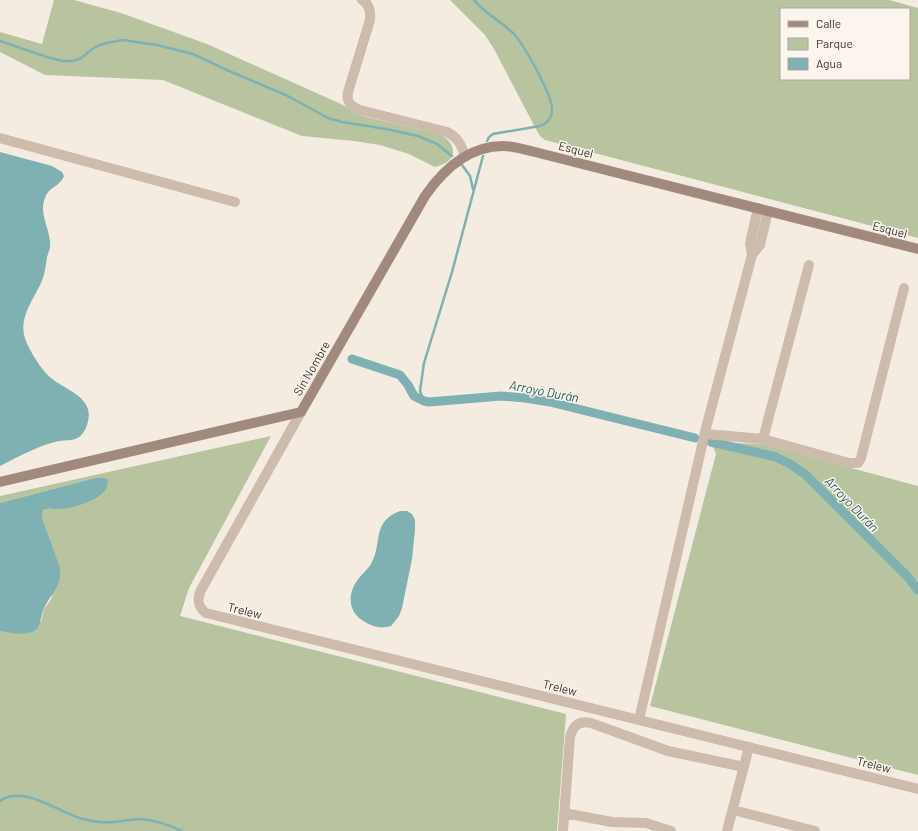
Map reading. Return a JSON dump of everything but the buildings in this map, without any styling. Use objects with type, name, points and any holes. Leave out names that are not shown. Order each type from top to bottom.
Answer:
[{"type":"main road","name":"Esquel","points":[[465,156],[478,151],[503,146],[517,148],[918,249]]},
{"type":"main road","name":"Sin Nombre","points":[[301,412],[425,196],[442,174],[465,156]]},
{"type":"main road","points":[[0,482],[301,412]]},
{"type":"street","points":[[362,0],[369,7],[371,13],[370,20],[348,92],[347,101],[349,104],[360,110],[447,132],[460,141],[465,156]]},
{"type":"street","points":[[0,138],[235,202]]},
{"type":"street","points":[[752,255],[750,244],[758,208]]},
{"type":"street","points":[[638,720],[705,434],[752,255],[760,245],[768,211]]},
{"type":"street","points":[[763,439],[809,265]]},
{"type":"street","points":[[705,434],[763,439],[849,463],[854,464],[860,461],[904,288]]},
{"type":"street","name":"Sin Nombre","points":[[199,605],[198,600],[201,590],[301,412]]},
{"type":"street","name":"Trelew","points":[[199,605],[201,609],[212,615],[918,789]]},
{"type":"street","points":[[563,831],[570,737],[575,726],[582,722],[591,723],[668,751],[744,767]]},
{"type":"street","points":[[727,831],[749,747]]},
{"type":"street","points":[[733,810],[815,831]]},
{"type":"street","points":[[564,813],[612,822],[646,823],[671,831]]},
{"type":"green space","points":[[54,0],[74,0],[121,13],[207,44],[341,104],[357,114],[441,135],[450,143],[453,155],[447,162],[435,167],[409,154],[380,145],[302,136],[163,80],[45,75],[0,52],[0,32],[42,44]]},
{"type":"green space","points":[[450,0],[889,0],[918,8],[918,238],[545,140],[537,131],[494,49],[485,35]]},
{"type":"green space","points":[[271,436],[189,588],[180,616],[566,714],[557,831],[0,831],[0,631],[23,633],[41,621],[44,609],[52,598],[42,518],[43,510],[62,509],[88,502],[105,490],[108,484],[95,478],[0,503],[0,496]]},
{"type":"green space","points":[[711,442],[762,444],[918,486],[918,775],[650,706],[716,454]]},
{"type":"water","points":[[0,152],[52,166],[62,172],[64,176],[60,182],[49,191],[43,204],[50,248],[43,278],[26,312],[23,327],[24,335],[31,352],[43,370],[51,378],[83,400],[89,413],[86,428],[79,437],[72,440],[59,441],[43,446],[0,466]]},
{"type":"water","points":[[95,478],[105,478],[108,481],[107,487],[98,497],[75,507],[43,510],[42,518],[60,568],[60,575],[57,586],[43,611],[38,627],[30,633],[17,634],[0,631],[0,503]]},
{"type":"water","points":[[400,511],[407,511],[412,514],[415,520],[412,559],[399,616],[391,626],[378,627],[365,622],[355,613],[351,602],[352,590],[359,578],[370,566],[375,556],[381,527],[385,521]]},
{"type":"waterway","points":[[474,0],[478,5],[509,29],[519,40],[531,59],[543,83],[548,94],[552,110],[550,118],[540,126],[493,134],[487,141]]},
{"type":"waterway","points":[[0,41],[62,61],[73,61],[81,58],[95,47],[106,43],[123,40],[157,45],[193,54],[286,95],[328,118],[418,136],[437,144],[452,156]]},
{"type":"waterway","points":[[424,401],[420,391],[424,363],[452,272],[483,156]]},
{"type":"waterway","points":[[462,165],[470,176],[473,189]]},
{"type":"waterway","name":"Arroyo Durán","points":[[352,359],[400,375],[414,396],[424,401],[429,402],[501,396],[525,398],[550,402],[695,438]]},
{"type":"waterway","name":"Arroyo Durán","points":[[711,442],[776,457],[790,464],[806,475],[907,576],[918,590]]},
{"type":"waterway","points":[[0,801],[9,797],[20,796],[42,801],[74,816],[91,821],[114,822],[138,819],[152,820],[182,831]]}]
